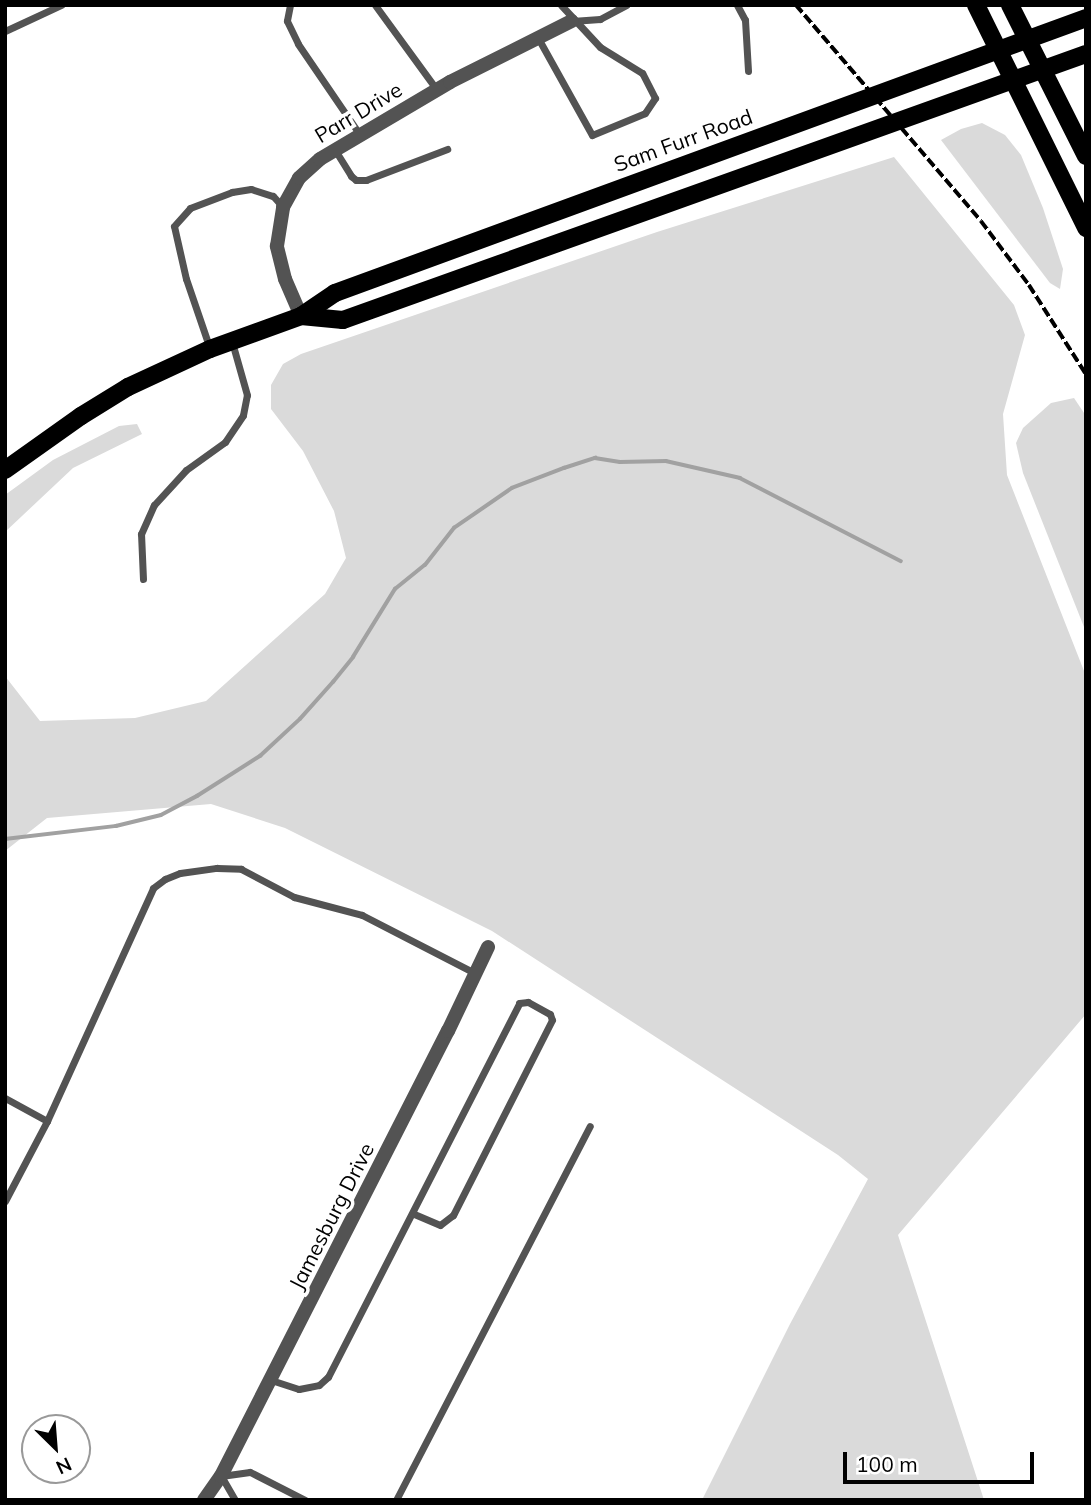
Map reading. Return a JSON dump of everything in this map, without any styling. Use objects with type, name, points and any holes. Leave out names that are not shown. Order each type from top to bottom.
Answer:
[{"type":"main road","points":[[976,5],[1086,228]]},
{"type":"main road","points":[[1010,5],[1086,156]]},
{"type":"main road","name":"Sam Furr Road","points":[[5,470],[81,416],[128,387],[210,349],[301,316],[335,293],[1086,18]]},
{"type":"main road","name":"Sam Furr Road","points":[[301,316],[343,320],[1086,54]]},
{"type":"street","name":"Parr Drive","points":[[301,316],[279,261],[278,232],[283,207],[299,178],[310,166],[437,90],[572,21]]},
{"type":"street","name":"Jamesburg Drive","points":[[204,1500],[221,1476],[271,1380],[488,947]]},
{"type":"lane","points":[[5,31],[61,5]]},
{"type":"lane","points":[[290,5],[286,18],[298,44],[360,135]]},
{"type":"lane","points":[[375,5],[437,90]]},
{"type":"lane","points":[[538,38],[592,135],[645,113],[655,98],[642,73],[600,47],[572,21],[561,5]]},
{"type":"lane","points":[[572,21],[600,19],[626,5]]},
{"type":"lane","points":[[737,5],[746,20],[748,71]]},
{"type":"lane","points":[[335,150],[351,176],[356,180],[366,180],[447,149]]},
{"type":"lane","points":[[210,349],[186,279],[174,226],[190,208],[232,192],[251,189],[273,196],[283,207]]},
{"type":"lane","points":[[143,579],[141,534],[154,505],[186,470],[225,442],[243,415],[247,395],[232,342]]},
{"type":"lane","points":[[5,1202],[47,1121],[153,888],[180,873],[230,867],[241,869],[294,898],[362,915],[475,973]]},
{"type":"lane","points":[[271,1380],[299,1389],[310,1388],[328,1377],[519,1003],[528,1002],[550,1014],[552,1020],[453,1215],[440,1224],[412,1213]]},
{"type":"lane","points":[[5,1098],[47,1121]]},
{"type":"lane","points":[[396,1500],[590,1126]]},
{"type":"lane","points":[[235,1500],[221,1476],[250,1472],[305,1500]]},
{"type":"shaded area","points":[[982,123],[1005,135],[1021,155],[1043,208],[1063,269],[1060,289],[1050,283],[941,140],[961,129]]},
{"type":"shaded area","points":[[894,157],[1014,305],[1025,335],[1003,414],[1007,475],[1086,676],[1086,1014],[898,1235],[984,1500],[702,1500],[790,1324],[868,1179],[838,1155],[492,931],[285,828],[211,804],[47,818],[5,851],[5,676],[40,721],[135,718],[206,701],[325,594],[346,558],[334,511],[303,451],[271,409],[271,385],[283,364],[301,354],[657,232]]},
{"type":"shaded area","points":[[1074,398],[1086,416],[1086,632],[1023,473],[1016,443],[1023,428],[1051,403]]},
{"type":"shaded area","points":[[137,424],[142,434],[73,468],[5,532],[5,495],[53,460],[119,426]]},
{"type":"waterway","points":[[5,839],[116,826],[161,815],[197,796],[260,756],[300,719],[333,682],[353,657],[395,589],[425,565],[454,528],[512,488],[595,458],[620,462],[666,461],[740,478],[901,561]]},
{"type":"railway","points":[[796,5],[981,221],[1029,285],[1086,374]]}]
